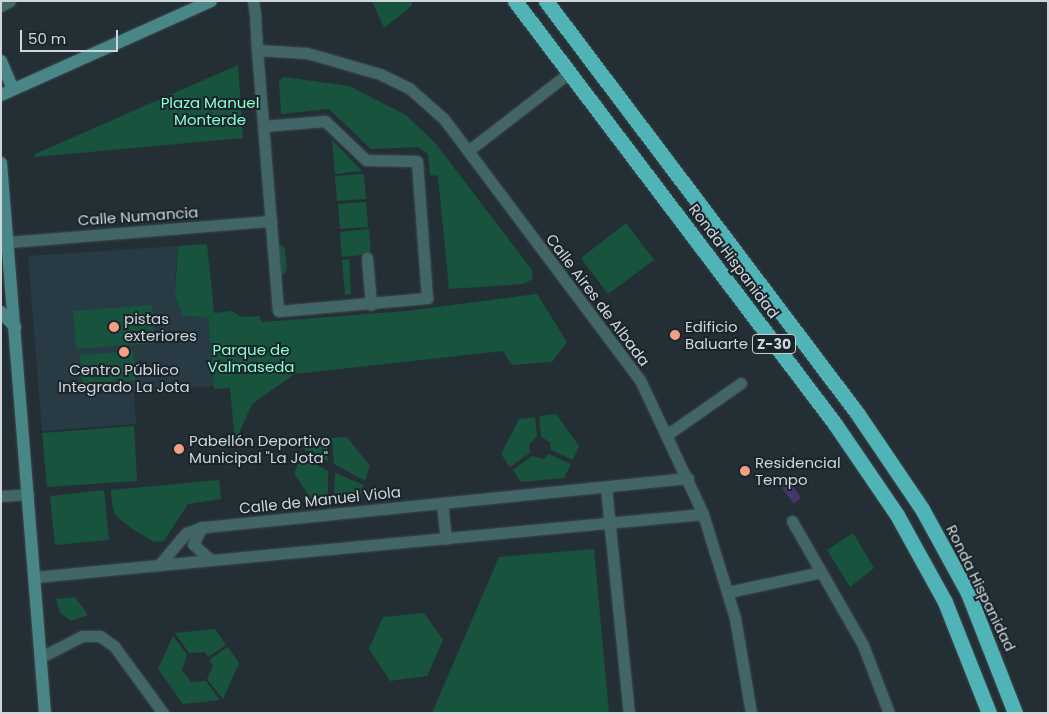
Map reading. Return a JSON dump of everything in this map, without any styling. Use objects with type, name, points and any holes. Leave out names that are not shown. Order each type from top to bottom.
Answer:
[{"type":"highway","name":"Ronda Hispanidad","points":[[514,1],[835,424],[897,516],[945,602],[989,713]]},
{"type":"highway","name":"Ronda Hispanidad","points":[[546,1],[857,413],[922,509],[976,611],[1015,713]]},
{"type":"street","points":[[1,6],[10,1]]},
{"type":"street","points":[[1,95],[211,1]]},
{"type":"street","points":[[254,1],[257,50],[263,126],[271,221],[278,310],[424,300],[429,294],[420,165],[411,159],[366,160],[328,122],[263,126]]},
{"type":"street","name":"Calle Aires de Albada","points":[[257,50],[307,53],[380,74],[409,88],[444,119],[640,380],[668,434],[703,514],[728,592],[750,713]]},
{"type":"street","points":[[1,61],[14,89]]},
{"type":"street","points":[[468,151],[569,73]]},
{"type":"street","points":[[1,163],[8,242],[6,285],[14,327],[45,713]]},
{"type":"street","name":"Calle Numancia","points":[[8,242],[271,221]]},
{"type":"street","points":[[366,258],[371,305]]},
{"type":"street","points":[[1,312],[14,327]]},
{"type":"street","points":[[668,434],[741,383]]},
{"type":"street","name":"Calle de Manuel Viola","points":[[159,565],[186,533],[202,527],[606,488],[688,478]]},
{"type":"street","points":[[606,488],[629,713]]},
{"type":"street","points":[[1,496],[28,494]]},
{"type":"street","points":[[442,504],[446,539]]},
{"type":"street","points":[[34,577],[703,514]]},
{"type":"street","points":[[792,521],[863,644],[889,713]]},
{"type":"street","points":[[202,527],[194,535],[193,544],[211,560]]},
{"type":"street","points":[[728,592],[821,572]]},
{"type":"street","points":[[41,657],[82,636],[100,636],[114,646],[163,713]]},
{"type":"shaded area","name":"Centro Público Integrado La Jota","points":[[178,246],[175,281],[208,318],[214,386],[134,392],[136,424],[42,431],[28,256]]},
{"type":"shaded area","points":[[785,475],[801,498],[794,504],[777,481]]},
{"type":"green space","points":[[372,1],[412,1],[412,6],[384,28]]},
{"type":"green space","name":"Plaza Manuel Monterde","points":[[238,65],[243,138],[35,157],[35,154]]},
{"type":"green space","points":[[284,77],[349,86],[406,115],[436,144],[532,270],[533,279],[523,284],[449,289],[438,176],[430,175],[428,154],[418,147],[371,149],[329,109],[281,114],[279,81]]},
{"type":"green space","points":[[332,140],[362,171],[335,174]]},
{"type":"green space","points":[[364,174],[366,199],[337,201],[335,176]]},
{"type":"green space","points":[[366,202],[368,227],[340,229],[338,204]]},
{"type":"green space","points":[[626,223],[654,260],[608,294],[581,258]]},
{"type":"green space","points":[[369,229],[371,254],[342,257],[340,232]]},
{"type":"green space","points":[[278,243],[285,248],[287,270],[280,278]]},
{"type":"green space","name":"Parque de Valmaseda","points":[[207,244],[214,313],[232,311],[241,317],[259,316],[262,322],[406,311],[537,294],[567,342],[552,362],[512,365],[503,351],[295,374],[252,404],[235,442],[230,388],[214,389],[208,318],[182,315],[175,295],[178,246]]},
{"type":"green space","points":[[349,259],[351,294],[345,295],[342,260]]},
{"type":"green space","name":"pistas exteriores","points":[[152,305],[155,343],[76,349],[73,311]]},
{"type":"green space","points":[[133,351],[136,380],[82,384],[80,355]]},
{"type":"green space","points":[[556,414],[579,446],[573,460],[551,450],[550,442],[541,437],[539,416]]},
{"type":"green space","points":[[535,417],[537,437],[529,444],[530,453],[510,467],[501,454],[519,419]]},
{"type":"green space","points":[[134,426],[137,481],[47,487],[42,433]]},
{"type":"green space","points":[[347,437],[370,466],[365,481],[334,464],[332,438]]},
{"type":"green space","points":[[327,439],[328,461],[304,450],[309,441]]},
{"type":"green space","points":[[549,454],[571,464],[564,478],[521,482],[513,470],[532,456],[543,459]]},
{"type":"green space","points":[[301,457],[328,471],[328,500],[313,502],[294,473]]},
{"type":"green space","points":[[335,473],[364,485],[359,498],[334,500]]},
{"type":"green space","points":[[219,480],[221,499],[188,504],[164,541],[154,542],[131,528],[115,515],[111,490]]},
{"type":"green space","points":[[104,490],[109,540],[55,545],[50,496]]},
{"type":"green space","points":[[853,533],[874,568],[850,587],[827,550]]},
{"type":"green space","points":[[594,549],[609,713],[432,713],[499,557]]},
{"type":"green space","points":[[75,597],[88,615],[71,621],[60,613],[56,599]]},
{"type":"green space","points":[[424,613],[443,640],[427,676],[390,681],[369,649],[383,617]]},
{"type":"green space","points":[[215,629],[226,645],[208,657],[205,652],[189,653],[175,633]]},
{"type":"green space","points":[[173,636],[187,655],[182,670],[191,682],[206,681],[220,700],[183,704],[158,669]]},
{"type":"green space","points":[[228,647],[239,663],[223,699],[207,679],[213,666],[209,660]]},
{"type":"place","name":"pistas exteriores","points":[[114,327]]},
{"type":"place","name":"Edificio Baluarte","points":[[675,335]]},
{"type":"place","name":"Centro Público Integrado La Jota","points":[[124,352]]},
{"type":"place","name":"Pabellón Deportivo Municipal \"La Jota\"","points":[[179,449]]},
{"type":"place","name":"Residencial Tempo","points":[[745,471]]}]
